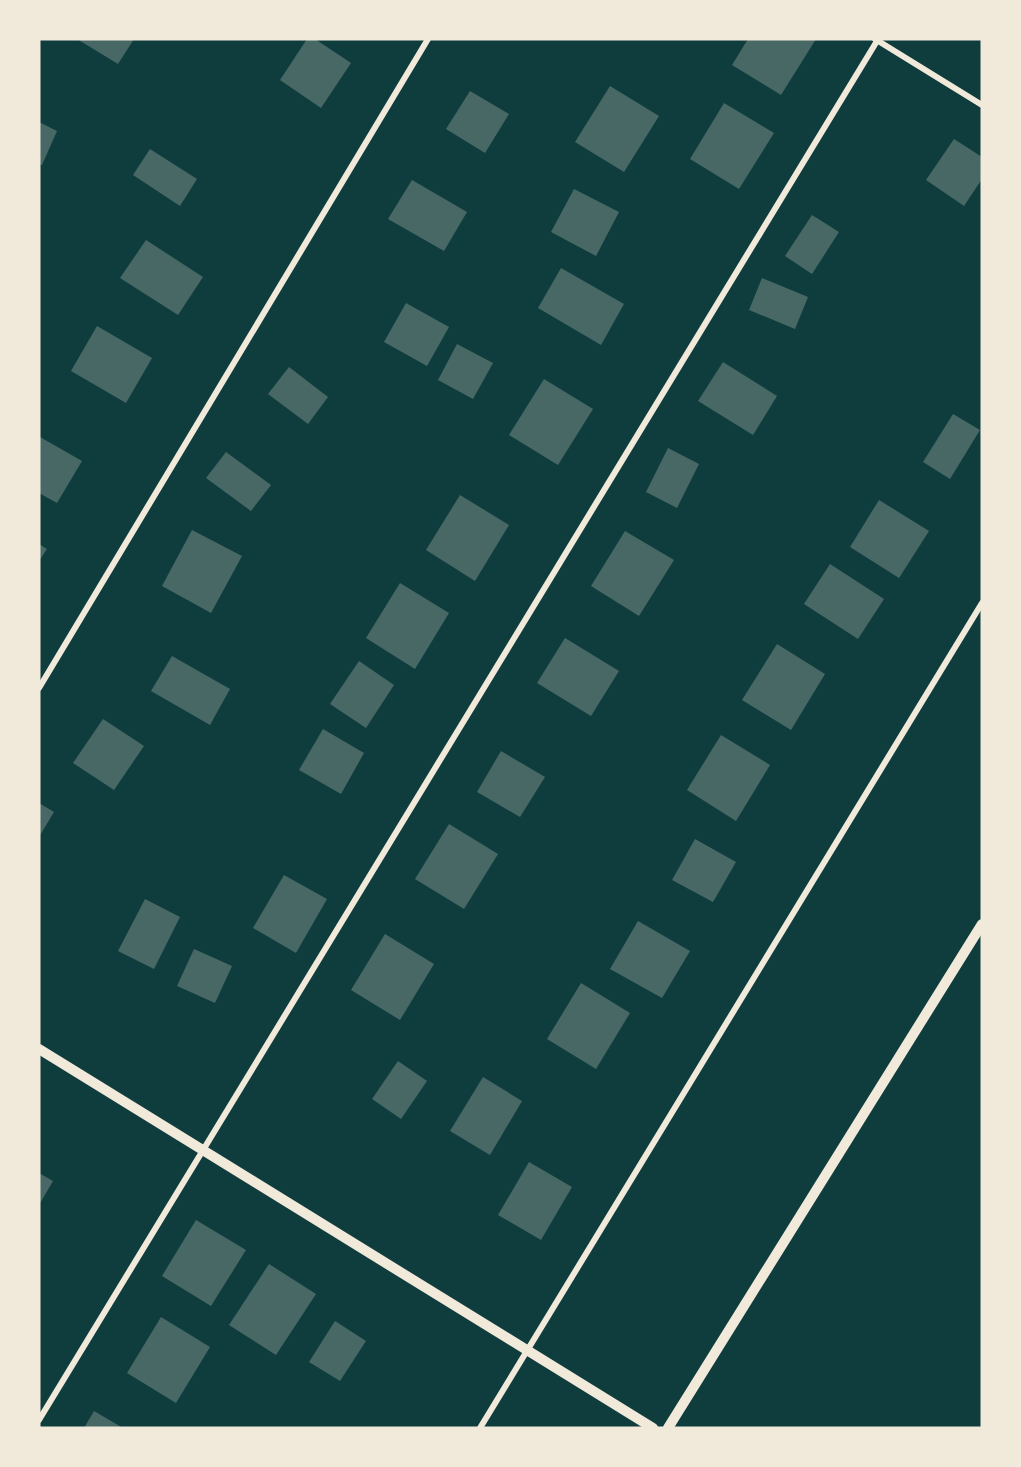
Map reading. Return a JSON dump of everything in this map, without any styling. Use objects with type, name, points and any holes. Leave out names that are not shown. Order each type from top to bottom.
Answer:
[{"type":"street","points":[[39,688],[428,39]]},
{"type":"street","points":[[39,1420],[204,1152],[876,40],[982,105]]},
{"type":"street","points":[[480,1428],[982,603]]},
{"type":"street","points":[[668,1428],[982,924]]},
{"type":"street","points":[[39,1049],[526,1352],[653,1428]]},
{"type":"building","points":[[77,39],[134,39],[118,64]]},
{"type":"building","points":[[307,39],[315,39],[351,63],[321,108],[280,80]]},
{"type":"building","points":[[748,39],[816,39],[781,95],[732,65]]},
{"type":"building","points":[[610,86],[659,116],[624,172],[575,142]]},
{"type":"building","points":[[470,91],[509,114],[485,153],[446,129]]},
{"type":"building","points":[[724,103],[774,133],[739,189],[690,159]]},
{"type":"building","points":[[39,122],[57,131],[42,165],[39,164]]},
{"type":"building","points":[[954,139],[982,157],[982,179],[964,206],[926,180]]},
{"type":"building","points":[[150,149],[197,179],[180,206],[133,175]]},
{"type":"building","points":[[412,180],[467,212],[444,251],[388,219]]},
{"type":"building","points":[[574,189],[619,212],[596,256],[551,232]]},
{"type":"building","points":[[812,215],[839,232],[812,274],[785,256]]},
{"type":"building","points":[[146,240],[203,277],[178,315],[120,278]]},
{"type":"building","points":[[561,268],[624,304],[601,345],[538,308]]},
{"type":"building","points":[[762,278],[808,297],[795,329],[749,310]]},
{"type":"building","points":[[406,303],[449,327],[427,366],[384,342]]},
{"type":"building","points":[[97,326],[152,358],[126,403],[71,371]]},
{"type":"building","points":[[457,344],[493,363],[473,399],[438,380]]},
{"type":"building","points":[[723,362],[777,396],[753,435],[698,401]]},
{"type":"building","points":[[289,367],[328,397],[308,424],[268,394]]},
{"type":"building","points":[[544,379],[593,409],[558,465],[509,435]]},
{"type":"building","points":[[953,414],[980,430],[950,479],[923,462]]},
{"type":"building","points":[[40,437],[82,461],[57,503],[39,493]]},
{"type":"building","points":[[668,448],[699,464],[677,508],[646,492]]},
{"type":"building","points":[[226,452],[271,485],[251,511],[206,478]]},
{"type":"building","points":[[460,495],[509,525],[475,581],[426,550]]},
{"type":"building","points":[[879,500],[929,531],[899,578],[850,547]]},
{"type":"building","points":[[192,530],[242,556],[211,613],[162,586]]},
{"type":"building","points":[[625,531],[674,560],[639,616],[591,586]]},
{"type":"building","points":[[39,544],[47,549],[39,561]]},
{"type":"building","points":[[830,564],[884,599],[858,639],[804,604]]},
{"type":"building","points":[[400,583],[449,613],[415,669],[366,638]]},
{"type":"building","points":[[565,638],[619,671],[591,716],[537,683]]},
{"type":"building","points":[[777,644],[825,674],[791,730],[742,700]]},
{"type":"building","points":[[172,656],[230,689],[210,725],[151,691]]},
{"type":"building","points":[[359,661],[394,685],[366,728],[330,704]]},
{"type":"building","points":[[103,719],[144,746],[114,790],[73,763]]},
{"type":"building","points":[[323,729],[364,753],[341,794],[299,770]]},
{"type":"building","points":[[721,735],[770,765],[736,821],[687,790]]},
{"type":"building","points":[[501,751],[545,777],[520,817],[477,792]]},
{"type":"building","points":[[39,803],[54,812],[39,837]]},
{"type":"building","points":[[449,824],[498,854],[464,909],[415,879]]},
{"type":"building","points":[[695,839],[736,862],[713,902],[672,880]]},
{"type":"building","points":[[284,875],[327,899],[296,953],[253,928]]},
{"type":"building","points":[[145,899],[180,917],[154,969],[118,951]]},
{"type":"building","points":[[638,921],[690,951],[662,998],[610,969]]},
{"type":"building","points":[[385,934],[434,964],[400,1020],[351,990]]},
{"type":"building","points":[[194,949],[232,966],[215,1003],[177,986]]},
{"type":"building","points":[[581,983],[630,1013],[596,1069],[547,1039]]},
{"type":"building","points":[[398,1061],[427,1081],[401,1119],[372,1099]]},
{"type":"building","points":[[483,1077],[522,1101],[490,1155],[450,1131]]},
{"type":"building","points":[[529,1162],[572,1187],[541,1240],[498,1215]]},
{"type":"building","points":[[39,1173],[53,1181],[39,1205]]},
{"type":"building","points":[[196,1220],[246,1250],[211,1306],[162,1276]]},
{"type":"building","points":[[269,1264],[316,1294],[276,1355],[229,1325]]},
{"type":"building","points":[[161,1317],[210,1347],[176,1403],[127,1373]]},
{"type":"building","points":[[335,1321],[366,1341],[340,1381],[309,1362]]},
{"type":"building","points":[[94,1411],[123,1428],[84,1428]]}]
